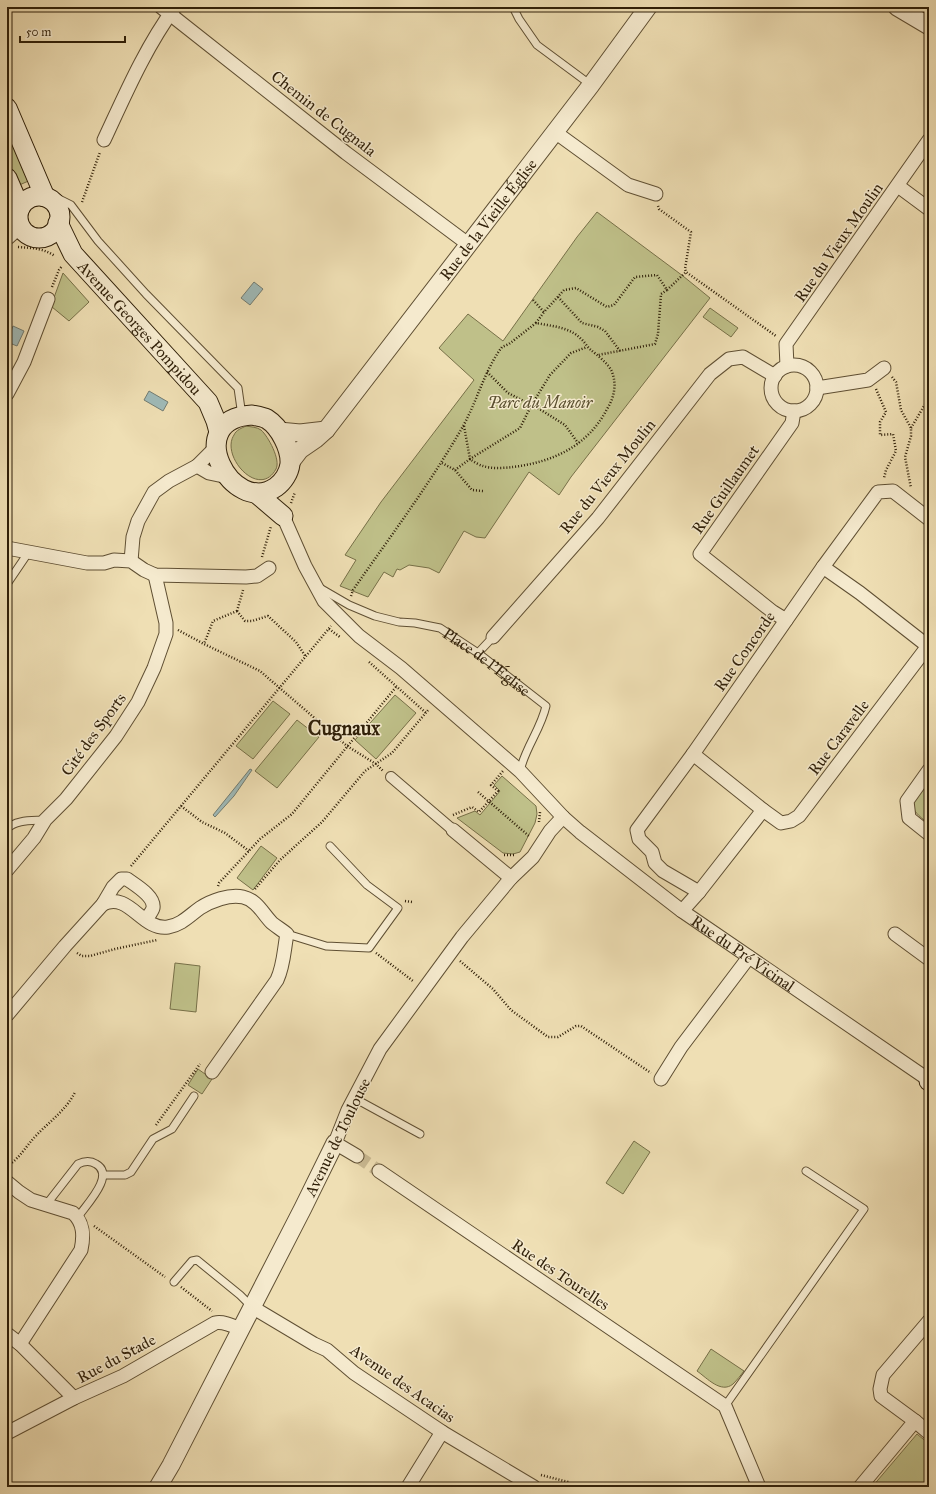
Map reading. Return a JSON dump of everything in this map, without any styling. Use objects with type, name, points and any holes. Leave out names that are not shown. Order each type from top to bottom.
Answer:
[{"type":"main road","points":[[7,108],[45,197]]},
{"type":"main road","points":[[7,178],[15,229]]},
{"type":"main road","points":[[33,197],[45,197],[50,200],[59,212],[56,229],[41,237],[33,237],[23,230],[15,229],[28,200],[33,197]]},
{"type":"main road","name":"Avenue Georges Pompidou","points":[[58,223],[66,257]]},
{"type":"main road","name":"Avenue Georges Pompidou","points":[[41,237],[52,240],[66,257],[208,402],[216,421],[217,440]]},
{"type":"main road","name":"Avenue Georges Pompidou","points":[[208,402],[242,416]]},
{"type":"main road","points":[[252,415],[265,418],[271,422],[279,432],[288,453],[290,463],[286,476],[282,482],[271,490],[256,493],[243,489],[228,477],[217,440],[225,424],[242,416],[252,415]]},
{"type":"main road","points":[[278,518],[282,482]]},
{"type":"main road","points":[[256,493],[278,518]]},
{"type":"street","name":"Rue de la Vieille Église","points":[[290,463],[300,450],[326,430],[592,85],[648,7]]},
{"type":"street","points":[[897,7],[929,26]]},
{"type":"street","points":[[104,140],[168,9]]},
{"type":"street","name":"Chemin de Cugnala","points":[[168,9],[346,153],[468,244]]},
{"type":"street","points":[[555,132],[628,185],[656,194]]},
{"type":"street","name":"Rue du Vieux Moulin","points":[[786,344],[929,140]]},
{"type":"street","points":[[898,186],[929,210]]},
{"type":"street","points":[[7,394],[24,362],[48,299]]},
{"type":"street","points":[[786,344],[787,366]]},
{"type":"street","name":"Rue du Vieux Moulin","points":[[493,636],[598,518],[710,374],[729,359],[743,357],[775,376]]},
{"type":"street","points":[[787,366],[804,367],[811,372],[816,380],[817,388],[813,402],[801,410],[794,411],[786,409],[779,405],[774,399],[772,383],[778,372],[787,366]]},
{"type":"street","points":[[817,388],[854,384],[870,379],[884,368]]},
{"type":"street","name":"Rue Guillaumet","points":[[786,620],[773,612],[700,554],[792,423],[794,411]]},
{"type":"street","points":[[279,432],[300,433],[326,430]]},
{"type":"street","points":[[131,561],[133,537],[138,521],[154,492],[168,481],[197,466],[217,440]]},
{"type":"street","points":[[197,466],[209,473],[228,477]]},
{"type":"street","name":"Rue Concorde","points":[[699,892],[663,870],[655,863],[652,852],[639,839],[637,830],[693,754],[823,567],[878,492],[893,491],[929,519]]},
{"type":"street","points":[[278,518],[324,601],[359,636],[401,668],[436,700],[515,767],[563,817]]},
{"type":"street","points":[[7,548],[28,553],[87,562],[104,563],[114,560],[131,561],[144,570],[155,575],[246,577],[257,576],[269,568]]},
{"type":"street","points":[[823,567],[860,593],[929,647]]},
{"type":"street","name":"Cité des Sports","points":[[7,870],[34,838],[45,820],[66,799],[116,736],[138,702],[154,668],[166,634],[166,623],[155,575]]},
{"type":"street","name":"Rue Caravelle","points":[[763,810],[781,823],[790,821],[799,816],[929,647]]},
{"type":"street","points":[[682,911],[699,892],[763,810],[693,754]]},
{"type":"street","points":[[929,770],[907,801],[909,818],[929,834]]},
{"type":"street","points":[[391,777],[455,826],[511,878]]},
{"type":"street","name":"Avenue de Toulouse","points":[[158,1487],[171,1465],[252,1307],[335,1143],[354,1098],[380,1049],[450,953],[511,878],[533,857],[550,831],[563,817]]},
{"type":"street","name":"Rue du Pré Vicinal","points":[[563,817],[682,911],[929,1080]]},
{"type":"street","points":[[7,1015],[65,946],[103,904],[113,887],[120,879],[127,879],[149,897],[152,902],[153,909],[146,920]]},
{"type":"street","points":[[103,904],[110,900],[123,903],[157,926],[168,927],[182,922],[201,907],[232,896],[241,896],[250,899],[272,922],[287,934],[282,970],[278,980],[212,1072]]},
{"type":"street","points":[[895,934],[929,959]]},
{"type":"street","points":[[661,1079],[681,1047],[749,957]]},
{"type":"street","points":[[335,1143],[357,1156]]},
{"type":"street","name":"Rue des Tourelles","points":[[379,1170],[725,1406]]},
{"type":"street","points":[[7,1182],[31,1200],[73,1213],[80,1222],[84,1239],[81,1250],[20,1344]]},
{"type":"street","name":"Avenue des Acacias","points":[[252,1307],[314,1344],[328,1350],[354,1373],[442,1432],[532,1483]]},
{"type":"street","points":[[929,1321],[884,1375],[880,1389],[881,1396],[929,1433]]},
{"type":"street","points":[[219,1322],[240,1329]]},
{"type":"street","name":"Rue du Stade","points":[[7,1433],[74,1398],[123,1376],[195,1334],[219,1322]]},
{"type":"street","points":[[7,1334],[20,1344],[74,1398]]},
{"type":"street","points":[[725,1406],[759,1487]]},
{"type":"street","points":[[860,1487],[914,1421]]},
{"type":"street","points":[[408,1487],[442,1432]]},
{"type":"lane","points":[[513,7],[519,20],[537,45],[592,85]]},
{"type":"lane","points":[[45,197],[56,197],[72,205],[98,241],[141,288],[238,388],[242,416]]},
{"type":"lane","points":[[7,584],[28,553]]},
{"type":"lane","name":"Place de l'Église","points":[[314,584],[349,604],[376,616],[399,622],[415,623],[440,628],[478,653],[546,706],[532,743],[523,758],[515,767]]},
{"type":"lane","name":"Rue du Vieux Moulin","points":[[478,653],[493,636]]},
{"type":"lane","points":[[7,830],[11,825],[22,822],[45,820]]},
{"type":"lane","points":[[287,934],[326,946],[369,948],[398,908],[367,885],[330,846]]},
{"type":"lane","points":[[104,1175],[125,1175],[131,1172],[153,1139],[172,1129],[194,1096]]},
{"type":"lane","points":[[354,1098],[420,1134]]},
{"type":"lane","points":[[46,1205],[78,1164],[83,1161],[96,1163],[102,1168],[104,1175],[101,1184],[80,1222]]},
{"type":"lane","points":[[725,1406],[864,1209],[806,1171]]},
{"type":"lane","points":[[174,1282],[192,1261],[197,1260],[240,1295],[252,1307]]},
{"type":"path","points":[[81,203],[104,140]]},
{"type":"path","points":[[656,194],[659,209],[690,232],[684,269],[686,272],[786,344]]},
{"type":"path","name":"Avenue Georges Pompidou","points":[[15,229],[40,249],[66,257]]},
{"type":"path","points":[[48,299],[59,270],[66,257]]},
{"type":"path","points":[[597,355],[656,344],[661,294],[686,272]]},
{"type":"path","points":[[349,604],[353,590],[442,463],[464,426],[487,372],[502,347],[509,344],[536,323],[564,290],[576,288],[607,307],[614,305],[635,277],[657,275],[667,290]]},
{"type":"path","points":[[558,297],[582,323],[598,327],[605,331],[620,351]]},
{"type":"path","points":[[533,300],[544,312]]},
{"type":"path","points":[[464,426],[470,459],[484,467],[505,468],[533,465],[554,458],[578,443],[593,430],[603,417],[612,401],[615,386],[612,370],[587,347],[580,338],[567,330],[536,323]]},
{"type":"path","points":[[455,470],[520,428],[531,406],[550,375],[571,353],[587,347]]},
{"type":"path","points":[[884,368],[896,382],[901,410],[911,428],[911,436],[905,457],[914,508]]},
{"type":"path","points":[[487,372],[508,393],[541,410],[565,425],[578,443]]},
{"type":"path","points":[[870,379],[886,412],[880,422],[880,435],[893,434],[896,451],[886,470],[883,481]]},
{"type":"path","points":[[911,428],[929,400]]},
{"type":"path","points":[[442,463],[455,470],[472,490],[483,491]]},
{"type":"path","points":[[278,518],[262,559],[246,577],[237,611],[244,621],[252,621],[268,616],[296,642],[306,657]]},
{"type":"path","points":[[204,644],[213,621],[237,611]]},
{"type":"path","points":[[166,623],[204,644],[260,671],[347,746],[376,764],[391,777]]},
{"type":"path","points":[[120,879],[335,623]]},
{"type":"path","points":[[329,629],[341,638]]},
{"type":"path","points":[[364,658],[426,713]]},
{"type":"path","points":[[213,902],[220,882],[260,839],[292,814],[396,687]]},
{"type":"path","points":[[250,899],[253,892],[280,860],[322,822],[366,771],[392,753],[436,700]]},
{"type":"path","points":[[455,826],[452,816],[454,814],[472,807],[479,812],[498,791],[490,784],[515,767]]},
{"type":"path","points":[[478,792],[530,837]]},
{"type":"path","points":[[181,806],[202,822],[225,833],[250,851]]},
{"type":"path","points":[[536,827],[539,822],[550,831]]},
{"type":"path","points":[[527,843],[533,832]]},
{"type":"path","points":[[499,851],[505,855],[520,856]]},
{"type":"path","points":[[65,946],[82,956],[90,956],[115,949],[161,940]]},
{"type":"path","points":[[369,948],[424,988]]},
{"type":"path","points":[[450,953],[492,989],[511,1010],[548,1037],[558,1037],[576,1026],[580,1026],[661,1079]]},
{"type":"path","points":[[151,1131],[202,1062]]},
{"type":"path","points":[[7,1166],[14,1162],[40,1131],[63,1110],[75,1092]]},
{"type":"path","points":[[80,1222],[87,1222],[174,1282],[218,1315],[219,1322]]},
{"type":"path","points":[[532,1483],[568,1482],[576,1487]]},
{"type":"green space","points":[[7,117],[33,179],[17,186],[7,162]]},
{"type":"green space","name":"Parc du Manoir","points":[[597,212],[710,298],[571,477],[559,495],[529,472],[485,538],[476,537],[464,531],[439,573],[429,568],[409,565],[400,570],[397,569],[393,577],[384,572],[368,597],[340,586],[356,560],[345,555],[381,502],[474,380],[439,348],[468,314],[503,341],[577,237]]},
{"type":"green space","points":[[63,273],[89,302],[69,321],[52,307],[52,303]]},
{"type":"green space","points":[[710,308],[738,328],[731,337],[703,317]]},
{"type":"green space","points":[[246,426],[261,430],[273,448],[277,465],[276,469],[269,477],[260,480],[243,472],[232,454],[231,444],[235,433]]},
{"type":"green space","points":[[395,695],[416,713],[376,759],[355,740]]},
{"type":"green space","points":[[273,701],[290,714],[253,759],[236,746]]},
{"type":"green space","points":[[297,720],[319,737],[277,788],[255,771]]},
{"type":"green space","points":[[502,776],[536,806],[537,814],[535,823],[520,852],[513,854],[503,853],[457,818],[475,811],[480,815],[500,791],[494,785]]},
{"type":"green space","points":[[929,783],[929,824],[917,813],[913,805],[914,801]]},
{"type":"green space","points":[[261,846],[277,858],[253,890],[237,878]]},
{"type":"green space","points":[[175,963],[200,966],[196,1012],[170,1009]]},
{"type":"green space","points":[[198,1069],[212,1079],[202,1094],[188,1085]]},
{"type":"green space","points":[[634,1141],[650,1152],[623,1194],[606,1183]]},
{"type":"green space","points":[[711,1349],[744,1371],[733,1384],[728,1387],[714,1384],[697,1371]]},
{"type":"green space","points":[[917,1434],[929,1444],[929,1479],[922,1487],[872,1487]]},
{"type":"water","points":[[254,282],[263,289],[250,305],[241,298]]},
{"type":"water","points":[[13,326],[24,331],[17,346],[7,342]]},
{"type":"water","points":[[149,391],[168,402],[163,411],[144,400]]},
{"type":"water","points":[[250,769],[252,770],[234,796],[215,817],[213,815]]},
{"type":"tunnel","points":[[357,1156],[379,1171]]},
{"type":"district","name":"Cugnaux","points":[[344,728]]}]
